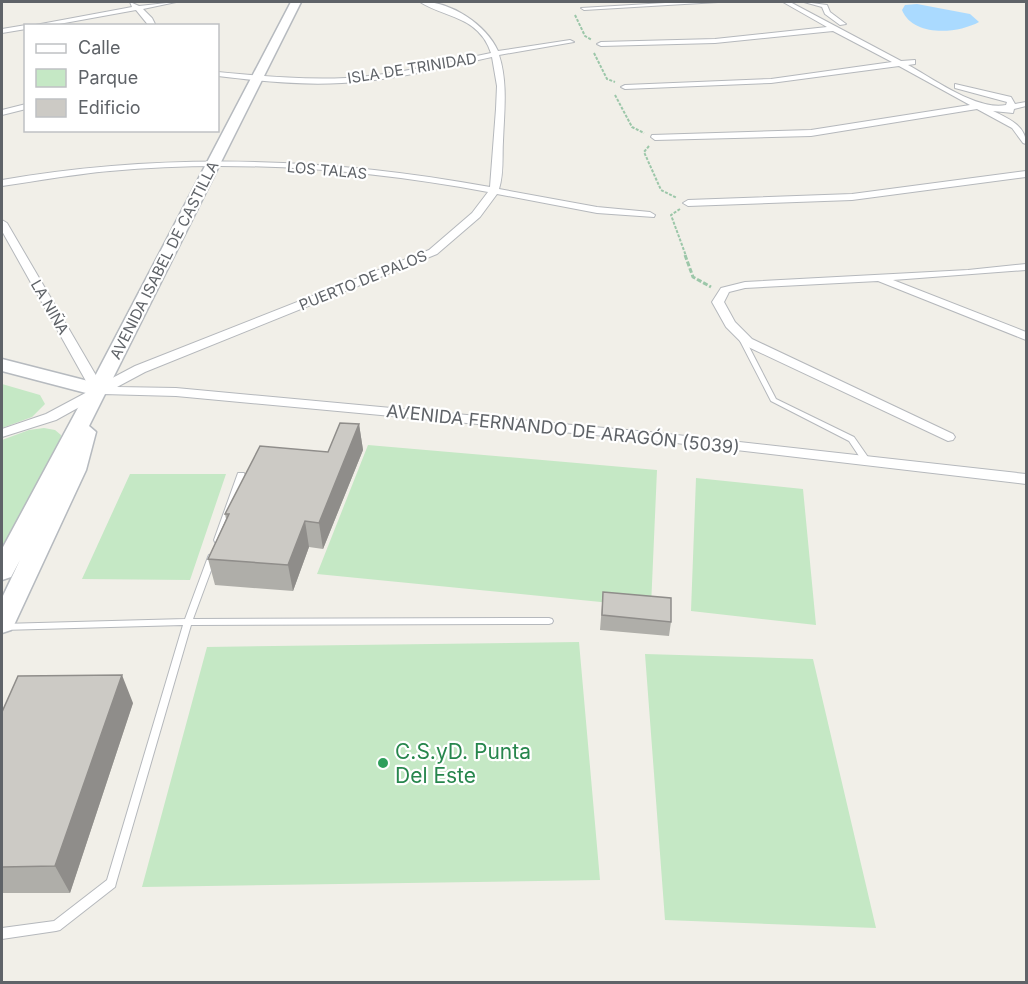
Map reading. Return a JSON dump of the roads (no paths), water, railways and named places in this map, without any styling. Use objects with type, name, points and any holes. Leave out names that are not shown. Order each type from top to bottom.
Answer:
[{"type":"street","points":[[129,2],[138,7],[152,24]]},
{"type":"street","points":[[44,24],[173,2]]},
{"type":"street","name":"AVENIDA ISABEL DE CASTILLA","points":[[2,571],[98,390],[296,2]]},
{"type":"street","points":[[423,2],[469,19],[484,31],[493,43],[501,97],[498,173],[494,191]]},
{"type":"street","points":[[657,2],[668,5]]},
{"type":"street","points":[[584,9],[715,2]]},
{"type":"street","points":[[786,2],[1015,126],[1026,141]]},
{"type":"street","points":[[800,9],[801,3],[819,4],[845,26],[961,88],[999,96],[1026,96]]},
{"type":"street","points":[[800,9],[819,4]]},
{"type":"street","points":[[601,44],[715,41],[845,26]]},
{"type":"street","points":[[2,31],[24,27]]},
{"type":"street","name":"ISLA DE TRINIDAD","points":[[219,74],[256,78],[363,79],[570,42]]},
{"type":"street","points":[[625,87],[771,81],[912,62]]},
{"type":"street","points":[[965,98],[968,94],[978,93]]},
{"type":"street","points":[[999,96],[1008,99],[1011,114],[1026,124]]},
{"type":"street","points":[[655,137],[811,133],[979,106],[999,109],[1026,104]]},
{"type":"street","points":[[2,113],[24,107]]},
{"type":"street","name":"LOS TALAS","points":[[2,183],[106,166],[212,164],[315,167],[440,181],[561,206],[620,214],[650,215]]},
{"type":"street","points":[[688,203],[852,197],[1026,174]]},
{"type":"street","name":"PUERTO DE PALOS","points":[[2,433],[51,417],[140,369],[433,252],[460,231],[494,191]]},
{"type":"street","name":"LA NIÑA","points":[[2,223],[98,390]]},
{"type":"street","points":[[948,436],[748,342],[730,324],[718,302],[725,290],[776,281],[878,278],[1026,267]]},
{"type":"street","points":[[878,278],[1026,336]]},
{"type":"street","points":[[2,365],[98,390]]},
{"type":"street","points":[[2,379],[61,396],[98,390]]},
{"type":"street","name":"AVENIDA ISABEL DE CASTILLA","points":[[2,625],[75,470],[98,390]]},
{"type":"street","name":"AVENIDA FERNANDO DE ARAGÓN (5039)","points":[[98,390],[176,392],[659,437],[1026,478]]},
{"type":"lane","points":[[739,333],[773,400],[852,439],[866,460]]},
{"type":"lane","points":[[2,934],[56,926],[111,883],[188,622],[241,475]]},
{"type":"lane","points":[[2,625],[549,621]]},
{"type":"water","points":[[917,4],[970,14],[979,22],[948,31],[925,29],[908,19],[902,10],[905,5]]},
{"type":"place","name":"C.S.yD. Punta Del Este","points":[[383,763]]}]
